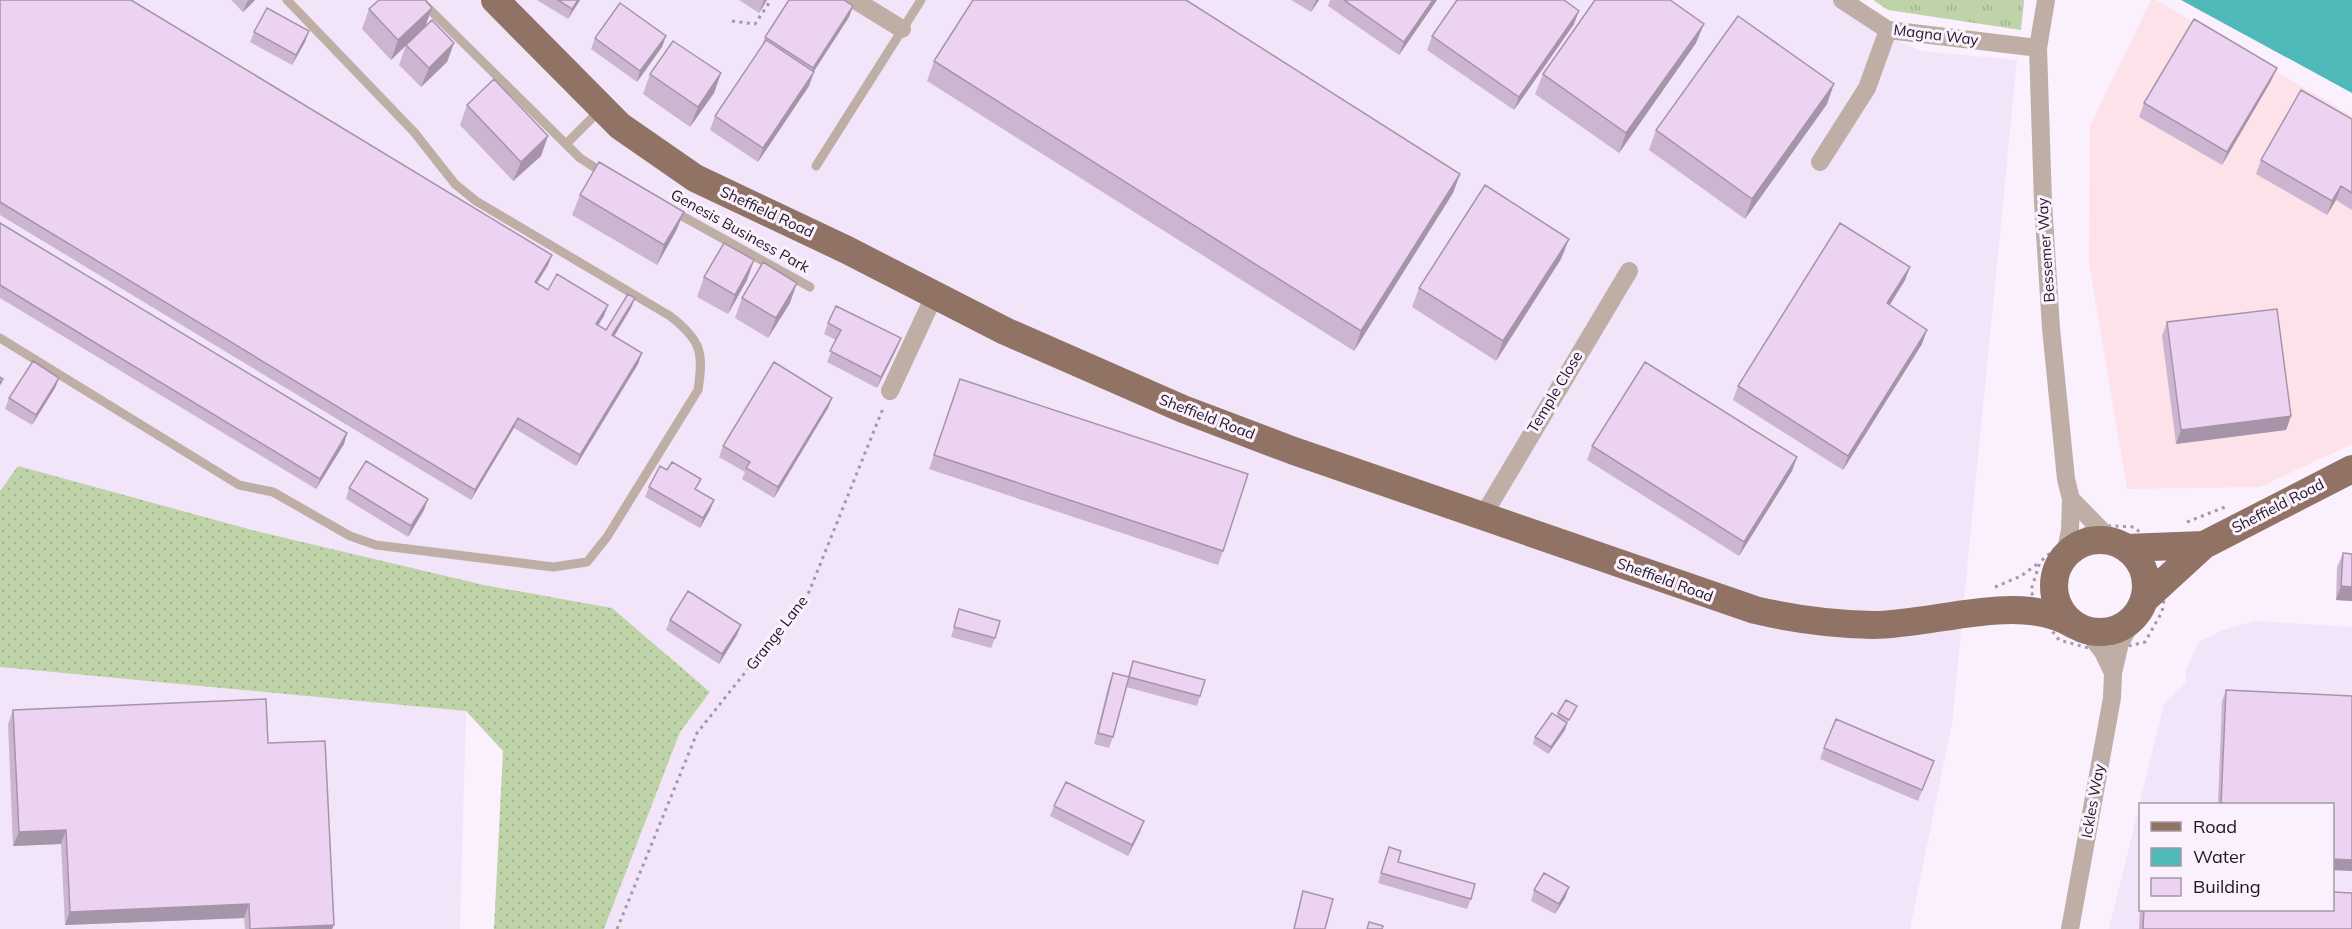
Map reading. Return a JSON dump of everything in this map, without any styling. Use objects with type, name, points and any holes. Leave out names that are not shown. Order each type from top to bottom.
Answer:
[{"type":"main road","name":"Sheffield Road","points":[[495,0],[602,109],[651,149],[695,178],[936,294],[1005,332],[1183,409],[1294,451],[1729,603],[1774,615],[1825,622],[1873,625],[1918,622],[1999,599],[2034,600],[2096,639]]},
{"type":"main road","name":"Sheffield Road","points":[[2140,607],[2168,577],[2204,545],[2352,469]]},
{"type":"main road","name":"Sheffield Road","points":[[2059,554],[2090,541],[2110,538],[2158,548],[2204,545]]},
{"type":"main road","points":[[2059,554],[2054,581],[2056,601],[2066,618],[2096,639],[2106,632],[2118,629],[2140,607],[2146,586],[2143,570],[2136,559],[2110,538]]},
{"type":"main road","points":[[2034,600],[2059,554]]},
{"type":"street","points":[[855,0],[902,29]]},
{"type":"street","name":"Magna Way","points":[[1842,0],[1888,30],[2038,48]]},
{"type":"street","name":"Bessemer Way","points":[[2046,0],[2038,48],[2043,202],[2051,328],[2066,479],[2071,499],[2059,554]]},
{"type":"street","points":[[1820,162],[1867,88],[1888,30]]},
{"type":"street","name":"Temple Close","points":[[1485,516],[1536,422],[1629,271]]},
{"type":"street","points":[[890,391],[936,294]]},
{"type":"street","name":"Bessemer Way","points":[[2071,499],[2110,538]]},
{"type":"street","name":"Ickles Way","points":[[2070,929],[2112,698],[2113,673],[2096,639]]},
{"type":"lane","points":[[0,338],[239,485],[273,492],[350,536],[376,545],[553,567],[587,562],[607,537],[698,390],[702,364],[699,346],[688,329],[670,316],[476,201],[455,184],[414,132],[288,0]]},
{"type":"lane","points":[[420,0],[580,158],[617,180]]},
{"type":"lane","points":[[816,166],[921,0]]},
{"type":"lane","points":[[566,144],[602,109]]},
{"type":"lane","name":"Genesis Business Park","points":[[668,208],[810,287]]},
{"type":"path","points":[[732,21],[755,24],[771,0]]},
{"type":"path","name":"Grange Lane","points":[[617,929],[697,734],[809,592],[890,391]]},
{"type":"path","points":[[1999,599],[2021,576],[2059,554],[2110,538],[2134,527],[2158,548],[2168,577],[2162,612],[2145,642],[2096,639],[2059,640],[2034,600],[2059,554]]},
{"type":"shaded area","points":[[0,0],[1832,0],[1878,32],[1921,51],[2017,60],[1952,723],[1910,929],[604,929],[680,732],[710,692],[612,608],[484,585],[256,531],[18,466],[0,491]]},
{"type":"shaded area","points":[[2151,0],[2156,0],[2352,116],[2352,444],[2260,487],[2127,489],[2089,263],[2090,126]]},
{"type":"shaded area","points":[[2255,621],[2352,627],[2352,929],[2109,929],[2139,806],[2139,911],[2334,911],[2334,803],[2140,803],[2164,704],[2187,682],[2185,672],[2199,642],[2223,630]]},
{"type":"shaded area","points":[[0,667],[466,711],[460,929],[0,929]]},
{"type":"green space","points":[[1873,0],[2024,0],[2021,30],[1888,10]]},
{"type":"green space","points":[[18,466],[256,531],[484,585],[612,608],[710,692],[680,732],[604,929],[494,929],[503,751],[466,711],[0,667],[0,491]]},
{"type":"water","points":[[2181,0],[2352,0],[2352,93]]},
{"type":"building","points":[[0,0],[131,0],[552,255],[535,282],[548,290],[557,274],[608,305],[596,324],[606,330],[628,294],[635,298],[612,335],[642,353],[580,455],[518,418],[475,490],[0,202]]},
{"type":"building","points":[[379,0],[425,0],[432,8],[398,40],[369,9]]},
{"type":"building","points":[[558,0],[578,0],[572,9]]},
{"type":"building","points":[[789,0],[844,0],[853,6],[813,68],[765,37]]},
{"type":"building","points":[[973,0],[1186,0],[1460,174],[1361,331],[934,61]]},
{"type":"building","points":[[1344,0],[1433,0],[1404,42]]},
{"type":"building","points":[[1457,0],[1564,0],[1579,11],[1519,97],[1432,36]]},
{"type":"building","points":[[1595,0],[1670,0],[1704,24],[1626,133],[1543,74]]},
{"type":"building","points":[[620,3],[666,36],[640,71],[595,38]]},
{"type":"building","points":[[267,8],[309,31],[296,55],[254,32]]},
{"type":"building","points":[[1738,16],[1834,84],[1752,199],[1656,130]]},
{"type":"building","points":[[2194,19],[2277,68],[2227,152],[2144,103]]},
{"type":"building","points":[[432,20],[454,43],[429,68],[406,45]]},
{"type":"building","points":[[766,40],[814,72],[763,148],[715,116]]},
{"type":"building","points":[[673,41],[721,73],[698,107],[650,74]]},
{"type":"building","points":[[494,79],[548,136],[521,162],[467,105]]},
{"type":"building","points":[[2301,90],[2352,119],[2352,193],[2341,186],[2332,201],[2261,160]]},
{"type":"building","points":[[599,162],[684,212],[664,245],[580,195]]},
{"type":"building","points":[[1485,185],[1569,239],[1503,341],[1419,288]]},
{"type":"building","points":[[0,223],[347,433],[320,479],[0,285]]},
{"type":"building","points":[[1840,223],[1910,267],[1887,303],[1927,330],[1848,456],[1738,386]]},
{"type":"building","points":[[724,243],[754,260],[735,295],[704,277]]},
{"type":"building","points":[[763,262],[797,283],[776,318],[742,298]]},
{"type":"building","points":[[836,306],[901,338],[881,377],[830,351],[841,330],[828,323]]},
{"type":"building","points":[[2277,309],[2291,416],[2181,430],[2167,322]]},
{"type":"building","points":[[33,361],[59,378],[36,415],[9,398]]},
{"type":"building","points":[[774,362],[832,398],[778,487],[746,468],[750,462],[723,446]]},
{"type":"building","points":[[1645,362],[1797,457],[1744,542],[1592,446]]},
{"type":"building","points":[[960,379],[1248,474],[1223,551],[934,455]]},
{"type":"building","points":[[366,461],[428,499],[411,526],[349,488]]},
{"type":"building","points":[[672,462],[701,479],[695,489],[714,500],[703,518],[649,487],[660,466],[667,470]]},
{"type":"building","points":[[2343,553],[2352,554],[2352,587],[2341,586]]},
{"type":"building","points":[[688,591],[741,625],[722,654],[670,620]]},
{"type":"building","points":[[959,609],[1000,621],[995,638],[954,627]]},
{"type":"building","points":[[1133,661],[1205,680],[1200,696],[1129,677]]},
{"type":"building","points":[[1113,673],[1129,677],[1113,737],[1098,733]]},
{"type":"building","points":[[2226,690],[2352,696],[2352,860],[2334,859],[2334,803],[2221,803]]},
{"type":"building","points":[[266,699],[268,743],[325,741],[334,925],[250,929],[249,904],[70,912],[66,830],[19,832],[13,710]]},
{"type":"building","points":[[1566,700],[1577,706],[1569,720],[1558,713]]},
{"type":"building","points":[[1552,713],[1567,723],[1551,747],[1535,737]]},
{"type":"building","points":[[1836,719],[1934,761],[1922,790],[1824,748]]},
{"type":"building","points":[[1066,782],[1144,821],[1132,845],[1054,806]]},
{"type":"building","points":[[1389,847],[1401,851],[1398,862],[1475,884],[1471,899],[1381,873]]},
{"type":"building","points":[[1544,873],[1569,887],[1559,904],[1534,890]]},
{"type":"building","points":[[1303,891],[1333,899],[1325,929],[1294,929]]},
{"type":"building","points":[[2334,892],[2352,893],[2352,929],[2143,929],[2144,911],[2334,911]]},
{"type":"building","points":[[1369,922],[1383,926],[1382,929],[1367,929]]}]
